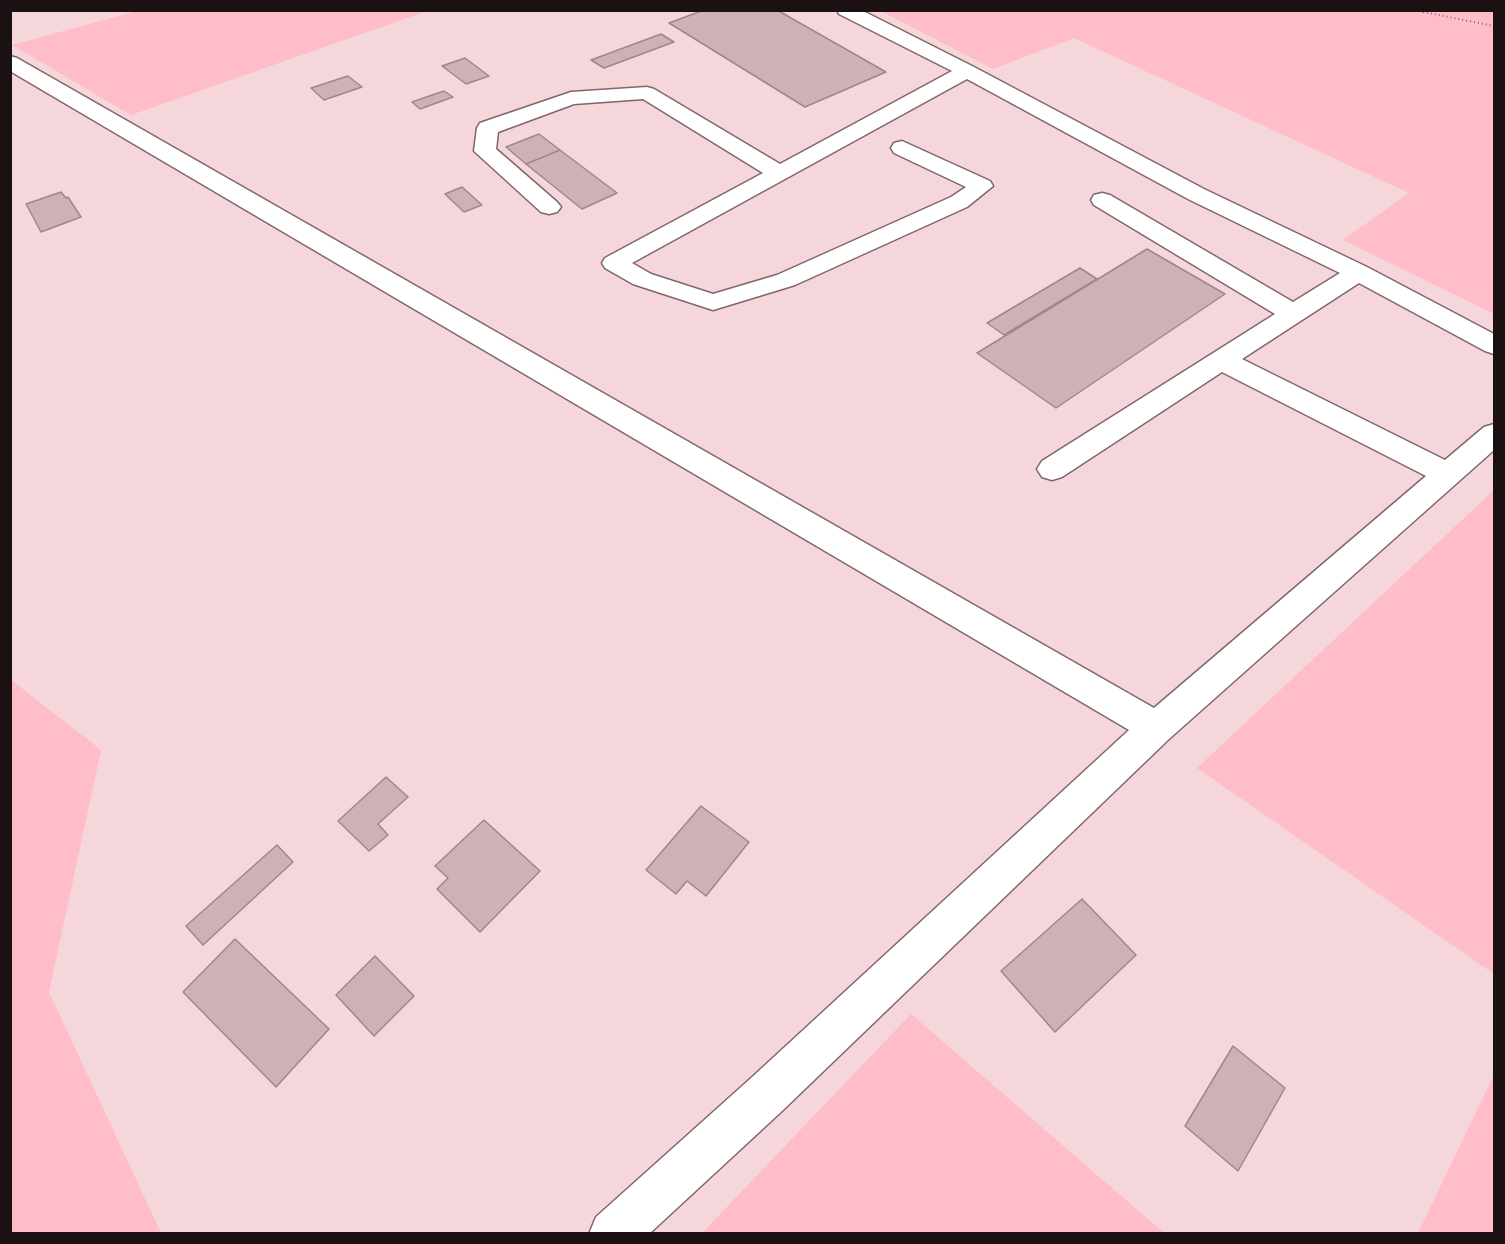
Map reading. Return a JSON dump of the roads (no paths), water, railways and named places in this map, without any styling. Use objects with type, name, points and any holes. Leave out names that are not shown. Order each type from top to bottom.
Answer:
[{"type":"street","points":[[846,10],[967,71],[1196,194],[1358,272],[1494,345]]},
{"type":"street","points":[[10,62],[1156,728]]},
{"type":"street","points":[[902,148],[982,186],[959,202],[786,280],[713,302],[642,279],[614,263],[967,71]]},
{"type":"street","points":[[549,207],[485,151],[488,128],[571,98],[647,93],[779,173]]},
{"type":"street","points":[[1102,200],[1293,313]]},
{"type":"street","points":[[1052,468],[1358,272]]},
{"type":"street","points":[[1221,360],[1449,475]]},
{"type":"street","points":[[613,1233],[766,1095],[1156,728],[1494,434]]}]
